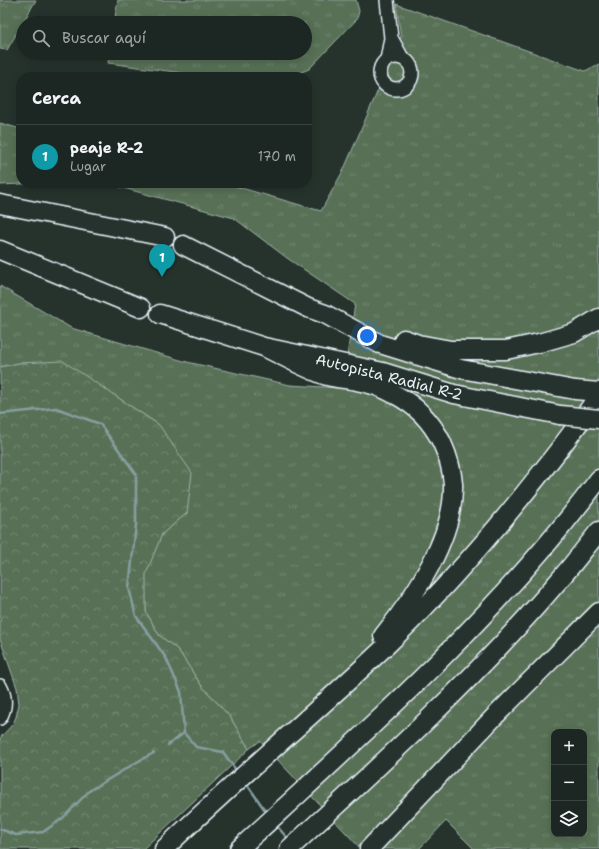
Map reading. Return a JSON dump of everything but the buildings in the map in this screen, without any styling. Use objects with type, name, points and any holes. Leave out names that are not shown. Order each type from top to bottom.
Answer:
[{"type":"highway","points":[[0,204],[164,237]]},
{"type":"highway","name":"Autopista Radial R-2","points":[[183,245],[308,308],[325,314],[380,344],[453,367],[599,394]]},
{"type":"highway","points":[[0,250],[141,308]]},
{"type":"highway","name":"Autopista Radial R-2","points":[[160,314],[264,347],[383,372],[454,394],[560,415],[599,419]]},
{"type":"highway","points":[[325,314],[418,344],[451,350],[506,350],[574,333],[599,318]]},
{"type":"highway","points":[[264,347],[328,376],[373,385],[395,394],[408,402],[421,412],[434,429],[447,456],[452,477],[452,496],[447,522],[437,549],[425,574],[413,595],[394,622],[330,697]]},
{"type":"highway","points":[[164,849],[200,814],[386,646],[424,608],[465,564],[535,481],[572,433],[599,394]]},
{"type":"highway","points":[[239,849],[381,718],[468,632],[532,562],[599,479]]},
{"type":"highway","points":[[289,849],[326,816],[438,709],[507,638],[561,578],[599,531]]},
{"type":"highway","points":[[496,716],[599,601]]},
{"type":"highway","points":[[369,849],[496,716],[599,612]]},
{"type":"street","points":[[387,0],[391,38],[387,60],[380,71],[381,80],[387,87],[396,90],[404,87],[411,81],[412,72],[409,63],[402,58],[391,38]]},
{"type":"street","points":[[387,60],[394,57],[402,58]]},
{"type":"street","points":[[0,686],[5,699],[0,718]]},
{"type":"green space","points":[[0,0],[36,0],[27,16],[16,16],[16,34],[7,50],[0,49]]},
{"type":"green space","points":[[118,0],[356,0],[359,11],[357,19],[309,69],[301,72],[175,72],[108,63],[109,60],[312,60],[312,16],[115,16]]},
{"type":"green space","points":[[396,4],[585,71],[599,64],[599,849],[474,849],[446,821],[419,849],[361,849],[260,741],[249,749],[230,717],[201,685],[178,650],[159,635],[146,612],[145,574],[162,534],[187,513],[159,425],[82,374],[19,363],[0,367],[0,286],[71,328],[187,362],[290,385],[342,388],[355,304],[287,258],[234,218],[123,188],[241,188],[321,211],[344,169],[401,37]]},
{"type":"green space","points":[[0,123],[16,128],[16,184],[0,185]]},
{"type":"green space","points":[[63,361],[159,425],[192,473],[187,513],[162,534],[146,574],[146,612],[159,635],[178,650],[201,685],[230,717],[249,749],[143,849],[0,849],[0,738],[13,724],[19,704],[17,688],[0,639],[0,367],[19,363]]},
{"type":"waterway","points":[[0,414],[56,408],[100,424],[136,474],[136,525],[129,588],[136,616],[166,658],[181,692],[184,733],[196,747],[223,752],[238,773]]},
{"type":"waterway","points":[[168,745],[184,733]]},
{"type":"waterway","points":[[0,829],[16,835],[43,832],[63,818],[89,791],[154,753]]},
{"type":"waterway","points":[[246,783],[267,813]]},
{"type":"waterway","points":[[275,824],[289,840]]},
{"type":"place","name":"peaje R-2","points":[[162,277]]}]
